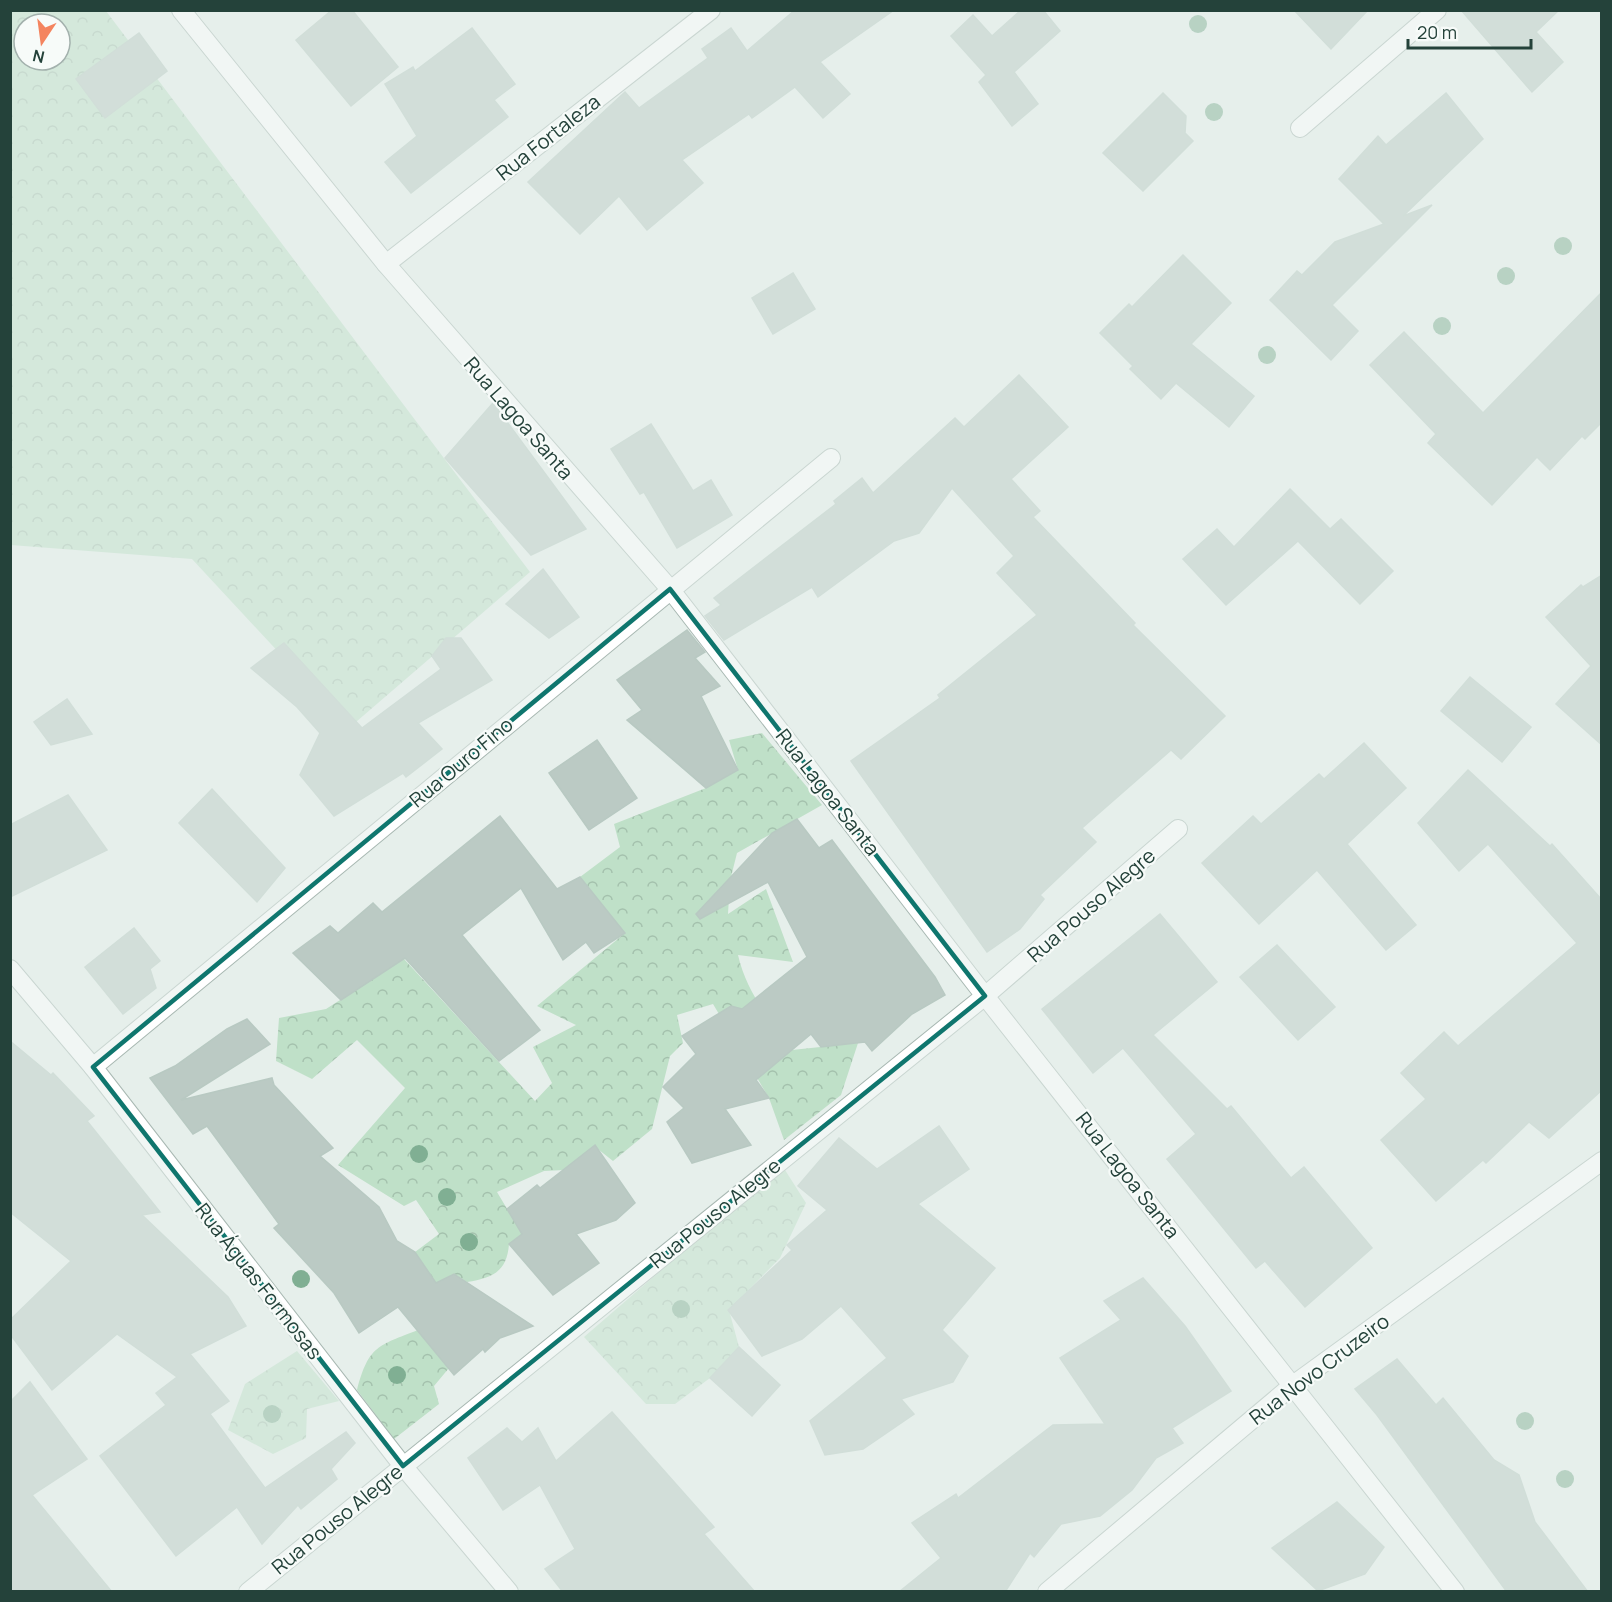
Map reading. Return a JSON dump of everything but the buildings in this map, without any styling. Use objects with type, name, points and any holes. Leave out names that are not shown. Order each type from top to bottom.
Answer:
[{"type":"street","name":"Rua Lagoa Santa","points":[[181,10],[386,264],[670,589],[986,996],[1455,1592]]},
{"type":"street","name":"Rua Fortaleza","points":[[386,264],[711,10]]},
{"type":"street","points":[[1300,128],[1437,10]]},
{"type":"street","name":"Rua Ouro Fino","points":[[93,1067],[670,589],[831,459]]},
{"type":"street","name":"Rua Pouso Alegre","points":[[248,1592],[986,996],[1178,829]]},
{"type":"street","name":"Rua Águas Formosas","points":[[10,969],[93,1067],[403,1466],[509,1592]]},
{"type":"street","name":"Rua Novo Cruzeiro","points":[[1047,1592],[1293,1385],[1602,1161]]},
{"type":"highlighted area","points":[[670,589],[985,996],[403,1466],[93,1067]]},
{"type":"green space","points":[[10,11],[106,11],[530,572],[349,728],[192,559],[11,545]]},
{"type":"green space","points":[[762,733],[822,805],[737,853],[730,881],[728,914],[766,889],[793,962],[738,955],[742,968],[760,1005],[792,1050],[858,1043],[841,1095],[784,1140],[769,1098],[713,1004],[677,1015],[683,1043],[670,1056],[652,1129],[613,1161],[594,1146],[564,1170],[544,1171],[497,1192],[522,1234],[509,1244],[508,1254],[501,1267],[491,1276],[476,1280],[467,1282],[454,1274],[436,1283],[415,1252],[439,1234],[416,1200],[404,1206],[338,1165],[405,1088],[357,1040],[312,1079],[276,1061],[279,1018],[326,1009],[404,959],[535,1101],[552,1083],[533,1047],[576,1025],[537,1006],[625,933],[580,877],[620,847],[614,824],[706,788],[738,770],[729,740]]},
{"type":"green space","points":[[785,1170],[806,1203],[780,1258],[729,1310],[739,1347],[710,1378],[675,1404],[646,1404],[584,1337],[710,1228]]},
{"type":"green space","points":[[418,1330],[449,1368],[434,1386],[439,1404],[394,1439],[357,1390],[366,1364],[377,1349]]},
{"type":"green space","points":[[297,1351],[339,1401],[307,1409],[306,1438],[273,1454],[228,1430],[245,1384]]}]
